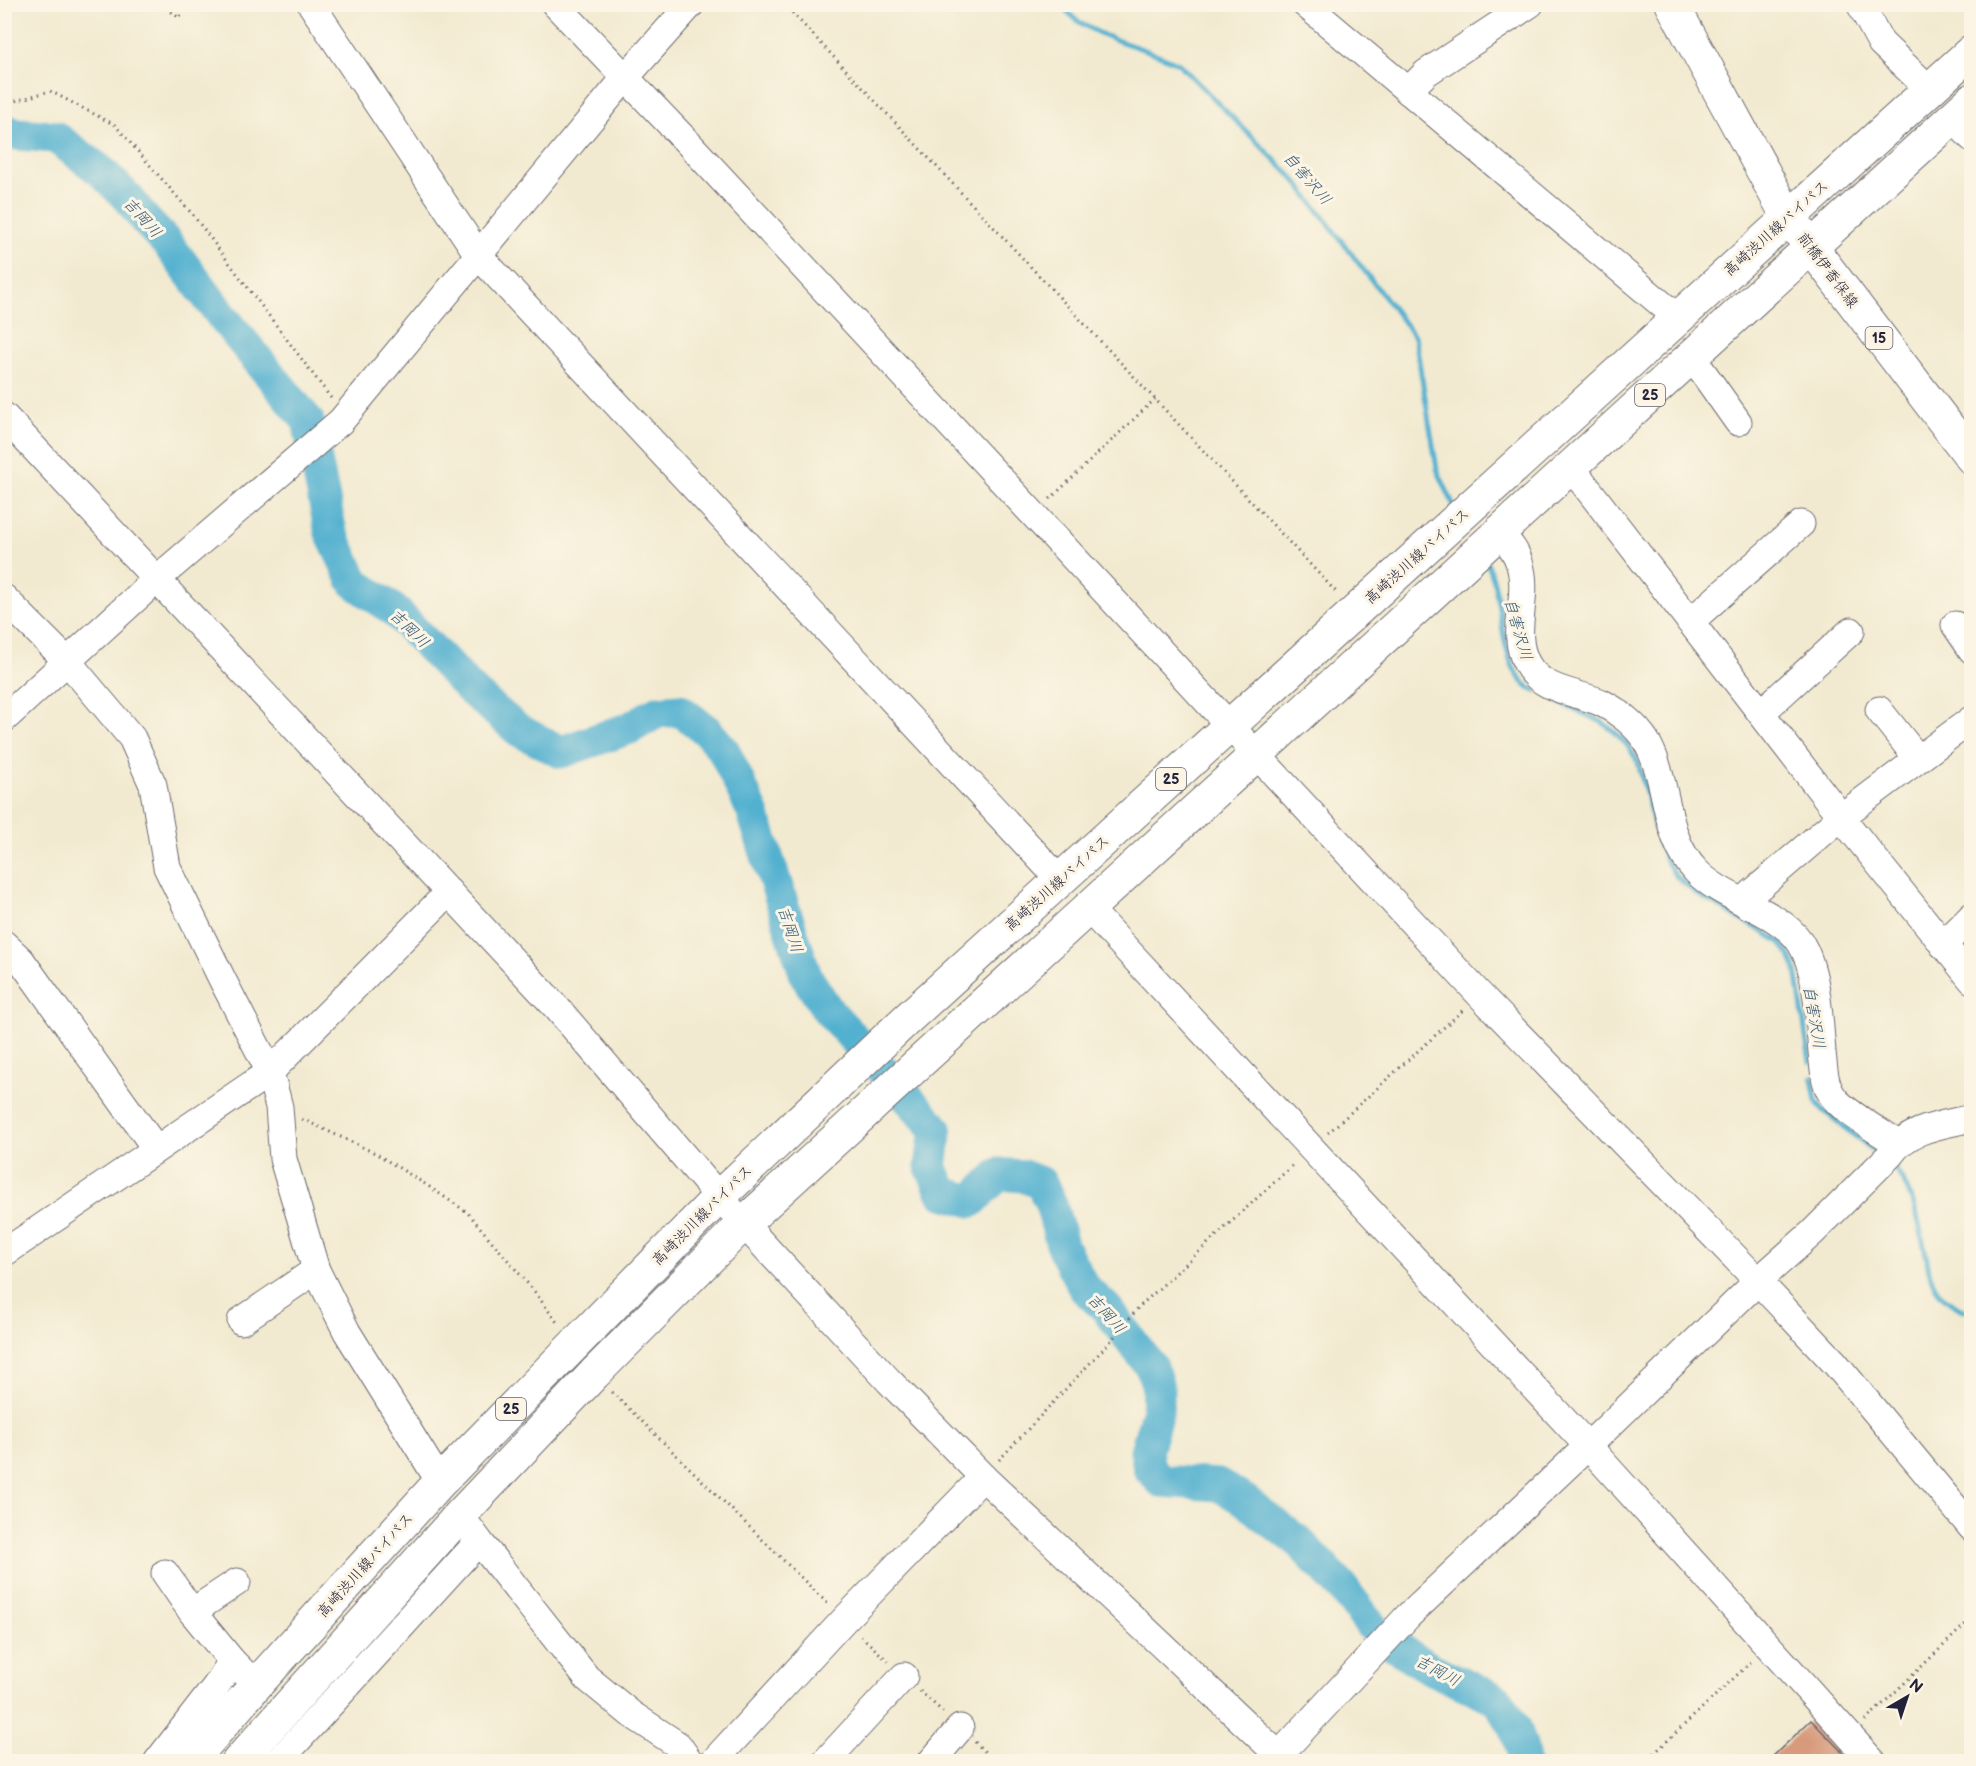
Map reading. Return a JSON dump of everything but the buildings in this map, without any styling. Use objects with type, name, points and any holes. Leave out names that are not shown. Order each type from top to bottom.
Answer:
[{"type":"main road","name":"前橋伊香保線","points":[[1672,4],[1788,217],[1810,249],[1971,458]]},
{"type":"main road","name":"高崎渋川線バイパス","points":[[190,1761],[440,1482],[719,1197],[906,1020],[1971,51]]},
{"type":"main road","name":"25","points":[[238,1761],[460,1515],[594,1374],[744,1223],[1810,249],[1965,119]]},
{"type":"street","points":[[310,4],[479,256],[1060,880]]},
{"type":"street","points":[[555,4],[692,147],[1479,994],[1758,1281],[1835,1364],[1971,1528]]},
{"type":"street","points":[[4,719],[157,579],[343,418],[625,78],[691,4]]},
{"type":"street","points":[[1305,4],[1678,318]]},
{"type":"street","points":[[1408,91],[1426,73],[1530,4]]},
{"type":"street","points":[[1860,4],[1881,43],[1930,90]]},
{"type":"street","points":[[1692,357],[1738,422]]},
{"type":"street","points":[[4,416],[557,1008],[719,1197],[890,1381],[983,1477],[1280,1759],[1408,1616],[1758,1281],[1812,1233],[1887,1156],[1921,1130],[1971,1118]]},
{"type":"street","points":[[1571,467],[1841,817],[1971,980]]},
{"type":"street","points":[[1690,622],[1801,524]]},
{"type":"street","points":[[1495,536],[1515,552],[1520,564],[1523,599],[1518,642],[1527,666],[1542,681],[1555,688],[1600,703],[1616,711],[1630,723],[1646,741],[1662,784],[1674,833],[1682,853],[1696,871],[1717,888],[1784,926],[1800,942],[1815,980],[1827,1086],[1836,1101],[1887,1156]]},
{"type":"street","points":[[4,598],[68,662],[132,738],[153,785],[167,867],[270,1072],[279,1107],[283,1159],[316,1270],[352,1341],[440,1482]]},
{"type":"street","points":[[1955,625],[1971,650]]},
{"type":"street","points":[[1761,713],[1851,631]]},
{"type":"street","points":[[1879,710],[1918,759]]},
{"type":"street","points":[[1748,905],[1751,894],[1841,817],[1971,719]]},
{"type":"street","points":[[4,1253],[270,1072],[449,892]]},
{"type":"street","points":[[1088,908],[1588,1446],[1873,1761]]},
{"type":"street","points":[[1943,945],[1971,916]]},
{"type":"street","points":[[4,944],[21,960],[156,1149]]},
{"type":"street","points":[[241,1321],[316,1270]]},
{"type":"street","points":[[713,1761],[844,1620],[983,1477]]},
{"type":"street","points":[[460,1515],[587,1678],[632,1714],[678,1745],[690,1761]]},
{"type":"street","points":[[278,1761],[480,1541]]},
{"type":"street","points":[[165,1573],[192,1612],[232,1661],[256,1685]]},
{"type":"street","points":[[192,1612],[237,1582]]},
{"type":"street","points":[[157,1761],[216,1686],[232,1661]]},
{"type":"street","points":[[825,1761],[904,1676]]},
{"type":"street","points":[[931,1761],[960,1728]]},
{"type":"path","points":[[162,4],[179,18],[187,4]]},
{"type":"path","points":[[784,4],[1354,612]]},
{"type":"path","points":[[4,100],[12,102],[50,91],[115,125],[193,215],[343,418]]},
{"type":"path","points":[[1033,515],[1155,399]]},
{"type":"path","points":[[279,1107],[375,1153],[467,1212],[534,1291],[573,1345]]},
{"type":"path","points":[[983,1477],[1109,1343],[1139,1307]]},
{"type":"path","points":[[594,1374],[844,1620]]},
{"type":"path","points":[[1850,1735],[1971,1618]]},
{"type":"path","points":[[1645,1761],[1770,1645]]},
{"type":"waterway","name":"自害沢川","points":[[1061,4],[1074,18],[1090,28],[1179,64],[1295,180],[1415,337],[1437,469],[1454,506]]},
{"type":"waterway","name":"吉岡川","points":[[4,130],[17,134],[55,137],[101,171],[167,243],[225,320],[308,421],[331,533],[354,582],[395,611],[473,692],[518,730],[561,752],[630,728],[657,712],[680,710],[707,731],[724,751],[752,810],[806,976],[827,1009],[936,1129],[931,1167],[943,1193],[972,1201],[999,1174],[1023,1176],[1041,1183],[1051,1204],[1063,1248],[1084,1288],[1107,1309],[1152,1368],[1158,1388],[1157,1413],[1146,1451],[1149,1468],[1161,1481],[1218,1485],[1246,1501],[1297,1540],[1341,1586],[1379,1636],[1429,1668],[1497,1699],[1515,1727],[1524,1762]]},
{"type":"waterway","name":"自害沢川","points":[[1486,561],[1492,576],[1507,651],[1513,667],[1522,681],[1535,691]]},
{"type":"waterway","name":"自害沢川","points":[[1560,703],[1602,722],[1628,746],[1638,762],[1660,847],[1675,875],[1696,893],[1780,942],[1790,956],[1796,970],[1810,1062]]},
{"type":"waterway","name":"自害沢川","points":[[1812,1078],[1816,1101],[1823,1110],[1880,1156]]},
{"type":"waterway","name":"自害沢川","points":[[1892,1165],[1911,1196],[1930,1273],[1936,1288],[1949,1302],[1972,1313]]}]
